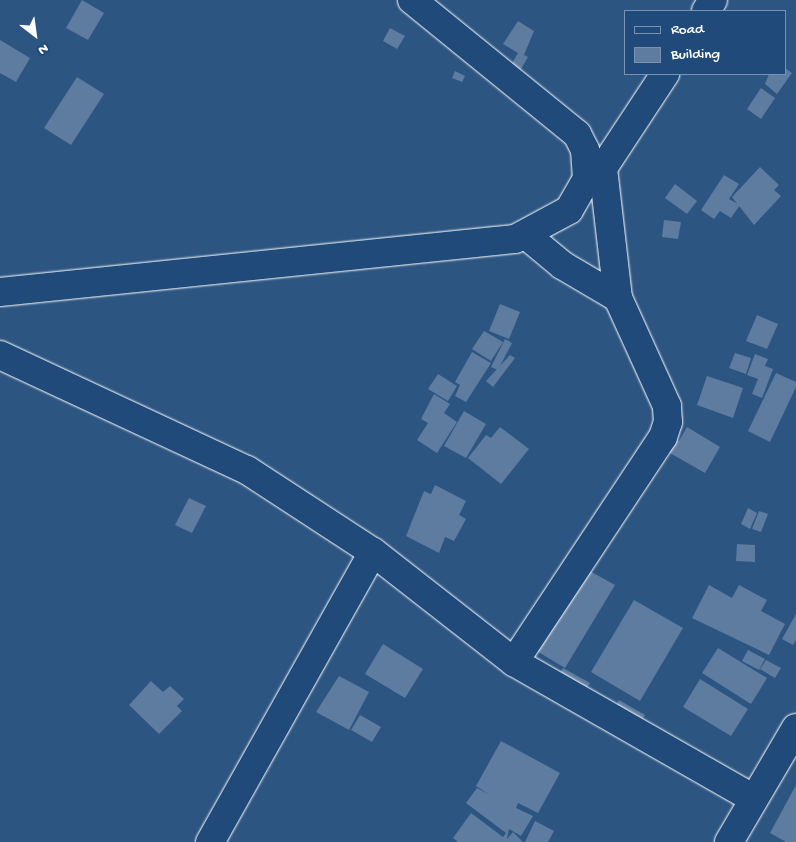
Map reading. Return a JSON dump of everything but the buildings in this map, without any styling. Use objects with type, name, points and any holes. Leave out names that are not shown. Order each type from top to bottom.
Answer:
[{"type":"street","points":[[412,0],[577,134],[595,174],[618,298],[667,406],[668,422],[663,437],[514,662]]},
{"type":"street","points":[[0,292],[526,235],[569,210],[664,75]]},
{"type":"street","points":[[526,235],[562,264],[618,298]]},
{"type":"street","points":[[0,355],[248,470],[373,552],[514,662],[754,798]]},
{"type":"street","points":[[210,842],[373,552]]},
{"type":"street","points":[[729,842],[796,728]]}]
